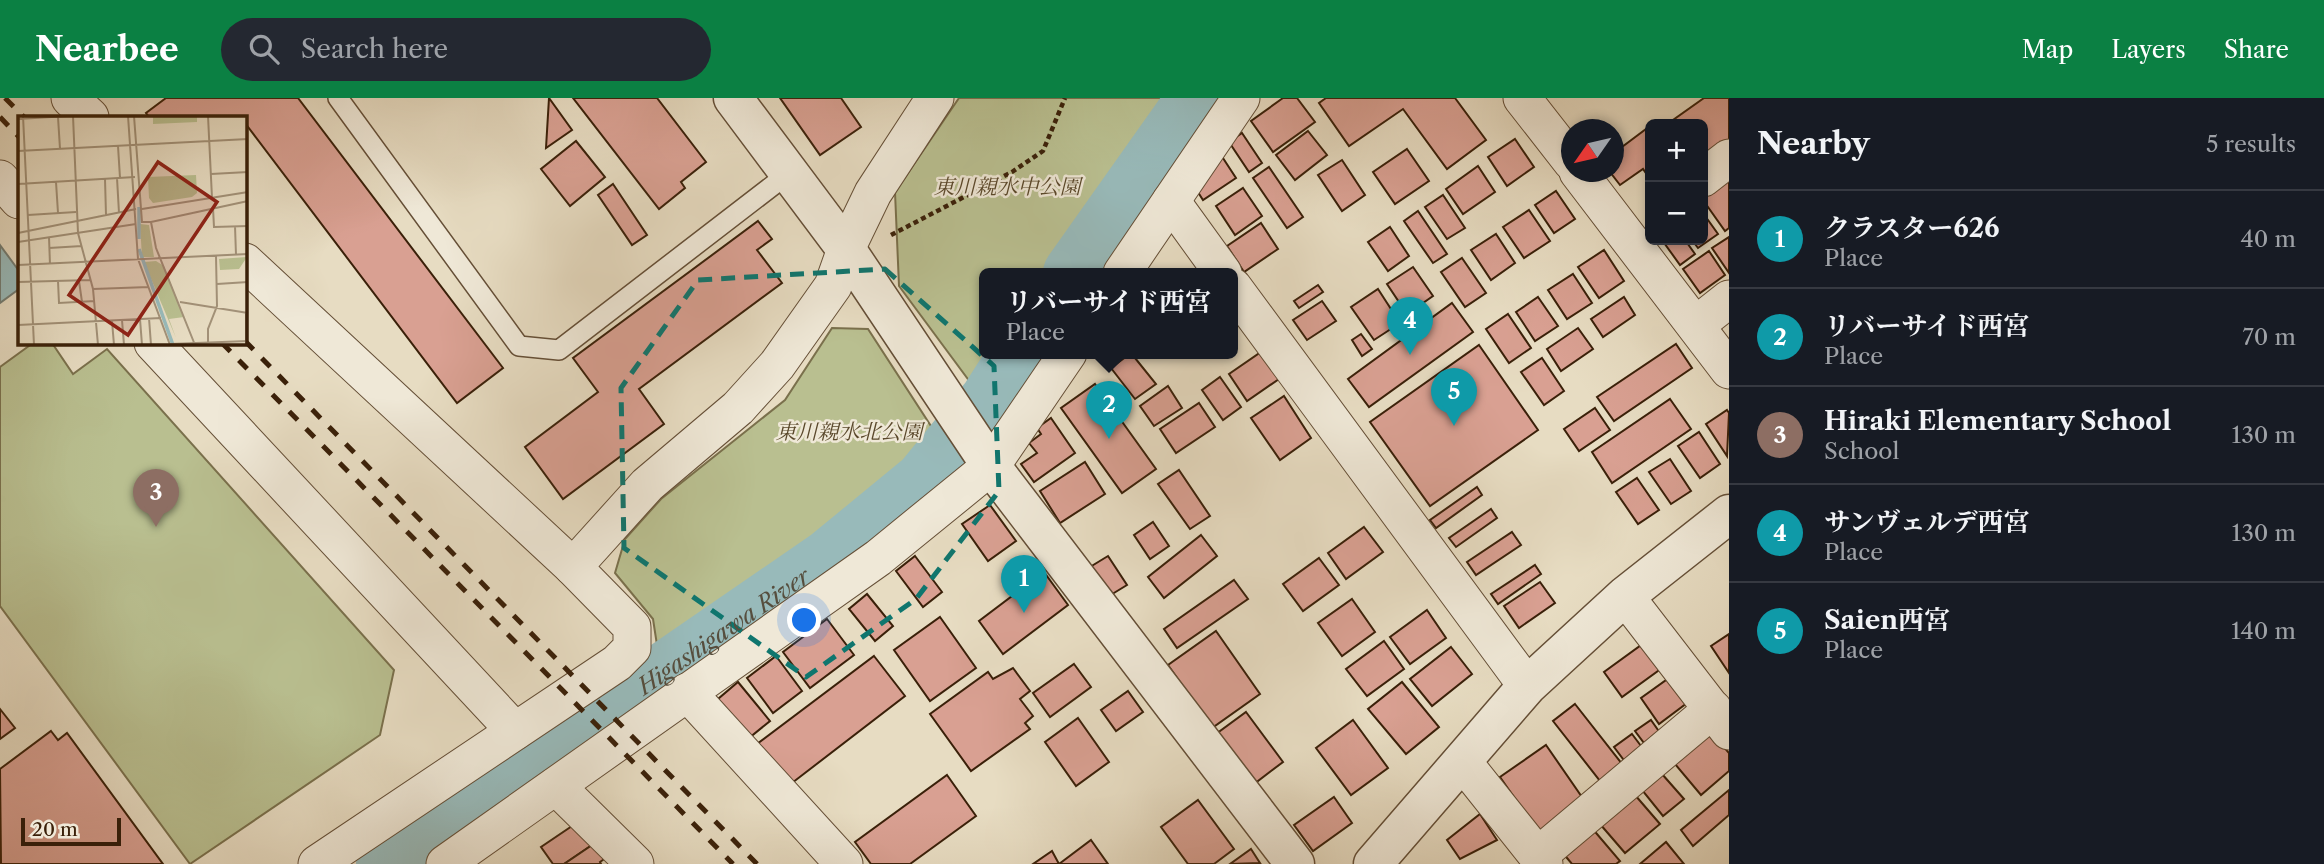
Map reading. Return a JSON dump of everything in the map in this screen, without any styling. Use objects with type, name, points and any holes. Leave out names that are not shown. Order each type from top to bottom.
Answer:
[{"type":"street","points":[[733,98],[846,249],[985,457],[1295,864]]},
{"type":"street","points":[[573,567],[647,485],[738,408],[777,365],[833,286],[846,249],[873,193],[935,98]]},
{"type":"street","points":[[1125,268],[1241,98]]},
{"type":"street","points":[[1522,98],[1561,148]]},
{"type":"street","points":[[1708,174],[1729,158]]},
{"type":"street","points":[[0,179],[18,199]]},
{"type":"street","points":[[1590,182],[1639,225],[1696,324],[1729,370]]},
{"type":"street","points":[[1171,201],[1219,268]]},
{"type":"street","points":[[247,264],[573,567],[632,626],[632,648],[617,663],[317,864]]},
{"type":"street","points":[[1238,293],[1527,686]]},
{"type":"street","points":[[1696,324],[1729,299]]},
{"type":"street","points":[[155,345],[514,731]]},
{"type":"street","points":[[445,864],[878,558],[985,457],[1063,359]]},
{"type":"street","points":[[1373,864],[1527,686],[1625,596],[1729,514]]},
{"type":"street","points":[[1462,761],[1542,859],[1721,720],[1625,596]]},
{"type":"street","points":[[687,692],[844,864]]},
{"type":"street","points":[[556,786],[635,864]]},
{"type":"lane","points":[[338,98],[519,346],[559,350],[789,173]]},
{"type":"path","points":[[891,235],[1012,172],[1043,150],[1065,98]]},
{"type":"highlighted area","points":[[885,269],[994,366],[999,491],[916,599],[806,677],[624,548],[621,388],[698,280]]},
{"type":"green space","name":"東川親水中公園","points":[[959,98],[1180,98],[1061,268],[979,268],[979,359],[997,359],[976,390],[899,286],[895,192]]},
{"type":"green space","name":"東川親水北公園","points":[[832,328],[868,329],[940,440],[877,502],[842,530],[659,658],[653,619],[615,573],[625,539],[661,499],[785,400]]},
{"type":"green space","points":[[30,345],[53,345],[73,374],[107,349],[394,670],[380,735],[190,864],[0,606],[0,367]]},
{"type":"water","points":[[0,245],[18,270],[18,290],[0,303]]},
{"type":"building","points":[[166,98],[298,98],[503,368],[457,403],[247,126],[247,116],[148,116],[146,113]]},
{"type":"building","points":[[549,98],[572,130],[546,148]]},
{"type":"building","points":[[573,98],[657,98],[706,162],[681,182],[685,188],[659,209]]},
{"type":"building","points":[[780,98],[841,98],[861,127],[820,155]]},
{"type":"building","points":[[1283,98],[1297,98],[1315,122],[1273,152],[1251,121]]},
{"type":"building","points":[[1326,98],[1455,98],[1486,140],[1447,169],[1403,109],[1349,146],[1319,103]]},
{"type":"building","points":[[1704,98],[1729,98],[1729,146],[1708,161],[1708,119],[1674,119]]},
{"type":"building","points":[[1645,130],[1645,172],[1643,169],[1620,185],[1618,182],[1624,182],[1624,146]]},
{"type":"building","points":[[1308,131],[1327,155],[1295,180],[1276,155]]},
{"type":"building","points":[[1242,133],[1262,163],[1249,172],[1229,142]]},
{"type":"building","points":[[1515,139],[1534,167],[1507,186],[1488,157]]},
{"type":"building","points":[[576,141],[605,177],[570,206],[541,169]]},
{"type":"building","points":[[1407,149],[1429,181],[1395,204],[1373,172]]},
{"type":"building","points":[[1219,152],[1236,178],[1203,200],[1196,189]]},
{"type":"building","points":[[1342,160],[1365,195],[1342,211],[1318,175]]},
{"type":"building","points":[[1478,166],[1495,192],[1463,214],[1446,189]]},
{"type":"building","points":[[1269,167],[1303,217],[1287,228],[1253,178]]},
{"type":"building","points":[[1729,170],[1729,228],[1725,231],[1708,207],[1708,185]]},
{"type":"building","points":[[613,184],[647,235],[632,245],[598,195]]},
{"type":"building","points":[[1243,188],[1262,216],[1235,235],[1216,206]]},
{"type":"building","points":[[1556,191],[1575,219],[1554,233],[1535,205]]},
{"type":"building","points":[[1443,195],[1465,228],[1447,239],[1425,207]]},
{"type":"building","points":[[1529,210],[1550,241],[1524,258],[1503,227]]},
{"type":"building","points":[[1418,211],[1447,254],[1433,263],[1404,221]]},
{"type":"building","points":[[1708,220],[1718,234],[1708,241]]},
{"type":"building","points":[[758,221],[772,239],[757,250],[782,283],[639,389],[664,424],[563,499],[525,447],[598,392],[573,358]]},
{"type":"building","points":[[1261,223],[1278,249],[1244,272],[1227,246]]},
{"type":"building","points":[[1390,227],[1409,256],[1388,271],[1368,242]]},
{"type":"building","points":[[1496,234],[1515,263],[1491,280],[1471,250]]},
{"type":"building","points":[[1729,237],[1729,273],[1712,248]]},
{"type":"building","points":[[1666,245],[1689,245],[1695,254],[1680,265]]},
{"type":"building","points":[[1604,250],[1624,281],[1599,298],[1578,267]]},
{"type":"building","points":[[1709,251],[1725,275],[1700,293],[1683,269]]},
{"type":"building","points":[[1462,258],[1486,293],[1465,307],[1441,272]]},
{"type":"building","points":[[1413,267],[1433,296],[1407,314],[1387,284]]},
{"type":"building","points":[[1573,274],[1592,303],[1567,319],[1548,290]]},
{"type":"building","points":[[1318,285],[1323,292],[1299,308],[1294,301]]},
{"type":"building","points":[[1378,289],[1400,323],[1374,340],[1351,307]]},
{"type":"building","points":[[1538,297],[1558,326],[1535,341],[1516,312]]},
{"type":"building","points":[[1624,297],[1635,315],[1603,337],[1591,319]]},
{"type":"building","points":[[1322,301],[1336,321],[1307,340],[1293,320]]},
{"type":"building","points":[[1452,303],[1473,332],[1369,407],[1348,379]]},
{"type":"building","points":[[1508,314],[1531,348],[1509,363],[1486,329]]},
{"type":"building","points":[[1578,328],[1593,349],[1561,371],[1547,349]]},
{"type":"building","points":[[1361,334],[1372,349],[1362,356],[1352,340]]},
{"type":"building","points":[[1676,344],[1692,368],[1614,421],[1597,397]]},
{"type":"building","points":[[1479,345],[1538,430],[1430,506],[1370,422]]},
{"type":"building","points":[[1261,352],[1279,379],[1247,401],[1229,374]]},
{"type":"building","points":[[1542,358],[1564,391],[1544,405],[1521,372]]},
{"type":"building","points":[[1123,359],[1136,359],[1156,384],[1135,399],[1111,368]]},
{"type":"building","points":[[1220,377],[1241,407],[1223,420],[1202,390]]},
{"type":"building","points":[[1095,384],[1156,469],[1122,493],[1061,408]]},
{"type":"building","points":[[1168,386],[1182,408],[1154,426],[1140,406]]},
{"type":"building","points":[[1284,396],[1311,438],[1280,460],[1251,418]]},
{"type":"building","points":[[1670,399],[1691,429],[1612,483],[1592,452]]},
{"type":"building","points":[[1199,403],[1215,427],[1176,453],[1160,429]]},
{"type":"building","points":[[1595,408],[1610,430],[1579,451],[1564,429]]},
{"type":"building","points":[[1727,410],[1729,413],[1727,456],[1706,424]]},
{"type":"building","points":[[1051,418],[1075,453],[1034,482],[1021,464],[1037,453],[1029,443],[1041,434],[1037,428]]},
{"type":"building","points":[[1699,432],[1720,464],[1700,478],[1678,446]]},
{"type":"building","points":[[1670,459],[1691,491],[1671,504],[1649,472]]},
{"type":"building","points":[[1085,462],[1105,494],[1060,523],[1040,491]]},
{"type":"building","points":[[1179,470],[1210,516],[1190,529],[1158,484]]},
{"type":"building","points":[[1637,478],[1659,510],[1638,524],[1616,492]]},
{"type":"building","points":[[1477,487],[1482,495],[1436,528],[1430,520]]},
{"type":"building","points":[[990,505],[1016,541],[988,561],[962,524]]},
{"type":"building","points":[[1491,509],[1497,518],[1456,547],[1449,538]]},
{"type":"building","points":[[1153,522],[1169,546],[1150,559],[1134,535]]},
{"type":"building","points":[[1364,527],[1383,552],[1346,579],[1328,553]]},
{"type":"building","points":[[1512,532],[1521,545],[1476,575],[1467,562]]},
{"type":"building","points":[[1201,535],[1217,556],[1164,598],[1148,577]]},
{"type":"building","points":[[915,556],[942,592],[923,607],[896,571]]},
{"type":"building","points":[[1108,556],[1127,585],[1109,596],[1090,567]]},
{"type":"building","points":[[1319,558],[1339,585],[1303,611],[1283,584]]},
{"type":"building","points":[[1535,565],[1541,574],[1498,604],[1491,594]]},
{"type":"building","points":[[1044,572],[1068,605],[1003,654],[979,621]]},
{"type":"building","points":[[1234,580],[1248,599],[1177,648],[1164,629]]},
{"type":"building","points":[[1540,582],[1555,603],[1519,628],[1504,606]]},
{"type":"building","points":[[867,594],[893,626],[875,641],[849,609]]},
{"type":"building","points":[[1352,599],[1375,632],[1342,656],[1318,623]]},
{"type":"building","points":[[1427,610],[1446,638],[1410,664],[1390,637]]},
{"type":"building","points":[[940,617],[976,668],[930,701],[894,650]]},
{"type":"building","points":[[827,619],[854,655],[810,688],[783,652]]},
{"type":"building","points":[[1216,631],[1260,694],[1212,728],[1168,665]]},
{"type":"building","points":[[1729,634],[1729,673],[1711,646]]},
{"type":"building","points":[[1384,641],[1404,669],[1367,696],[1346,669]]},
{"type":"building","points":[[1644,643],[1662,668],[1622,697],[1604,672]]},
{"type":"building","points":[[1451,647],[1472,674],[1432,706],[1410,679]]},
{"type":"building","points":[[776,656],[802,691],[773,713],[747,678]]},
{"type":"building","points":[[874,656],[905,696],[792,783],[757,744]]},
{"type":"building","points":[[1074,664],[1091,687],[1050,717],[1033,693]]},
{"type":"building","points":[[1013,668],[1030,691],[1020,699],[1033,716],[1025,723],[1030,729],[971,771],[930,714],[988,672],[993,679]]},
{"type":"building","points":[[1669,678],[1687,703],[1659,724],[1641,698]]},
{"type":"building","points":[[738,682],[770,721],[749,738],[718,699]]},
{"type":"building","points":[[1402,682],[1439,727],[1406,754],[1368,709]]},
{"type":"building","points":[[1128,691],[1143,712],[1116,731],[1101,710]]},
{"type":"building","points":[[1575,704],[1626,769],[1604,786],[1553,721]]},
{"type":"building","points":[[0,709],[15,728],[0,739]]},
{"type":"building","points":[[1246,712],[1283,762],[1254,784],[1216,734]]},
{"type":"building","points":[[1078,718],[1109,762],[1076,786],[1045,742]]},
{"type":"building","points":[[1353,720],[1388,768],[1351,795],[1316,748]]},
{"type":"building","points":[[1651,720],[1665,740],[1650,751],[1635,731]]},
{"type":"building","points":[[1707,727],[1729,753],[1729,771],[1701,795],[1670,758]]},
{"type":"building","points":[[51,731],[58,740],[67,733],[163,864],[1,864],[0,769]]},
{"type":"building","points":[[1632,734],[1647,754],[1629,767],[1614,747]]},
{"type":"building","points":[[1546,745],[1584,800],[1538,832],[1500,777]]},
{"type":"building","points":[[1662,774],[1684,799],[1663,816],[1642,790]]},
{"type":"building","points":[[947,775],[976,816],[910,864],[871,864],[855,842]]},
{"type":"building","points":[[1729,790],[1729,815],[1693,846],[1681,830]]},
{"type":"building","points":[[1635,795],[1660,824],[1625,853],[1600,824]]},
{"type":"building","points":[[1334,797],[1352,823],[1313,851],[1294,825]]},
{"type":"building","points":[[1198,800],[1234,849],[1214,864],[1188,864],[1161,827]]},
{"type":"building","points":[[1480,814],[1497,840],[1460,859],[1447,840]]},
{"type":"building","points":[[578,822],[598,841],[564,864],[553,864],[541,847]]},
{"type":"building","points":[[1591,827],[1620,861],[1616,864],[1572,864],[1562,852]]},
{"type":"building","points":[[1091,840],[1108,864],[1059,864]]},
{"type":"building","points":[[598,841],[607,857],[601,864],[564,864]]},
{"type":"building","points":[[1666,842],[1684,864],[1640,864]]},
{"type":"building","points":[[1251,849],[1260,863],[1230,864]]},
{"type":"building","points":[[1052,851],[1059,864],[1033,864]]},
{"type":"waterway","name":"Higashigawa River","points":[[1077,268],[1197,98]]},
{"type":"waterway","name":"Higashigawa River","points":[[386,864],[829,559],[924,481],[990,400],[1016,359]]},
{"type":"railway","points":[[5,98],[23,116]]},
{"type":"railway","points":[[0,117],[18,136]]},
{"type":"railway","points":[[247,343],[757,864]]},
{"type":"railway","points":[[224,345],[733,864]]},
{"type":"place","name":"サンヴェルデ西宮","points":[[1410,355]]},
{"type":"place","name":"Saien西宮","points":[[1454,426]]},
{"type":"place","name":"リバーサイド西宮","points":[[1109,439]]},
{"type":"place","name":"Hiraki Elementary School","points":[[156,527]]},
{"type":"place","name":"クラスター626","points":[[1024,613]]}]
